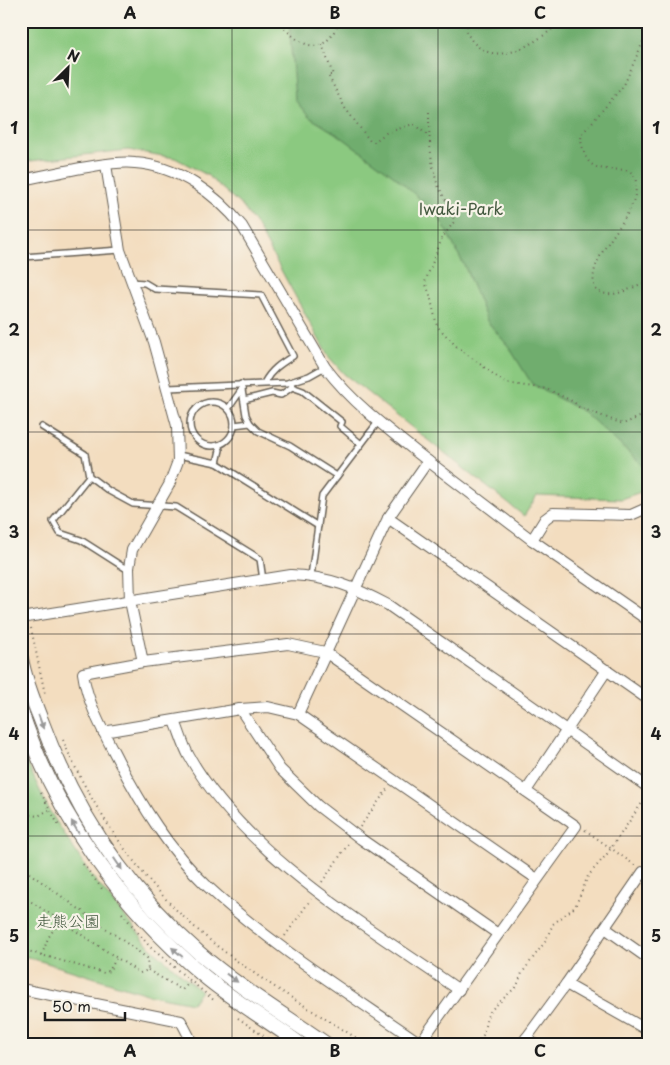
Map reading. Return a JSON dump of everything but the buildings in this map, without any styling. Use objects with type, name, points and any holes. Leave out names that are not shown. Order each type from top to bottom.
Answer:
[{"type":"street","points":[[21,180],[106,165],[135,162],[170,172],[203,187],[231,212],[336,382],[378,422],[428,461],[532,540],[649,621]]},
{"type":"street","points":[[106,165],[120,250],[130,282],[154,342],[177,426],[178,455],[170,485],[132,550],[129,571],[130,601],[143,662]]},
{"type":"street","points":[[298,714],[388,518],[428,461]]},
{"type":"street","points":[[532,540],[545,519],[553,513],[631,515],[649,507]]},
{"type":"street","points":[[388,518],[649,700]]},
{"type":"street","points":[[21,618],[291,575],[332,580],[355,588],[388,605],[649,788]]},
{"type":"street","points":[[288,644],[325,652],[576,826],[420,1043],[279,945],[206,885],[172,847],[142,806],[103,732],[85,687],[83,672],[143,662],[266,645],[288,644]]},
{"type":"street","points":[[21,659],[25,677],[56,764],[81,811],[129,881],[199,953],[231,978],[326,1044]]},
{"type":"street","points":[[526,791],[607,670]]},
{"type":"street","points":[[103,732],[240,709],[268,707],[298,714],[538,879]]},
{"type":"street","points":[[240,709],[280,769],[318,806],[498,934]]},
{"type":"street","points":[[21,711],[29,735],[53,788],[87,848],[123,895],[164,940],[206,977],[300,1044]]},
{"type":"street","points":[[175,721],[189,756],[244,829],[293,873],[459,990]]},
{"type":"street","points":[[527,1042],[566,984],[646,874]]},
{"type":"street","points":[[606,928],[649,959]]},
{"type":"street","points":[[566,984],[649,1031]]},
{"type":"street","points":[[21,989],[181,1021],[192,1044]]},
{"type":"lane","points":[[23,257],[120,250]]},
{"type":"lane","points":[[130,282],[145,283],[156,289],[261,295],[293,356],[273,370],[264,383]]},
{"type":"lane","points":[[244,400],[272,394],[281,395],[292,384],[325,367]]},
{"type":"lane","points":[[168,388],[241,387],[264,383],[292,384],[342,422],[340,426],[361,444]]},
{"type":"lane","points":[[241,387],[250,423],[258,431],[290,446],[337,476]]},
{"type":"lane","points":[[228,409],[241,387]]},
{"type":"lane","points":[[210,402],[219,403],[228,409],[232,414],[234,425],[230,438],[218,445],[206,445],[198,441],[190,426],[191,417],[202,404],[210,402]]},
{"type":"lane","points":[[311,576],[322,496],[378,422]]},
{"type":"lane","points":[[234,425],[250,423]]},
{"type":"lane","points":[[42,427],[85,454],[89,476],[109,491],[133,504],[176,507],[260,559],[263,580]]},
{"type":"lane","points":[[217,463],[220,450],[218,445]]},
{"type":"lane","points":[[178,455],[217,463],[318,526]]},
{"type":"lane","points":[[89,476],[53,521],[60,533],[81,540],[129,571]]},
{"type":"path","points":[[278,21],[297,40],[307,46],[322,44],[335,31],[339,21]]},
{"type":"path","points":[[468,21],[468,33],[472,40],[483,49],[498,53],[510,52],[535,42],[562,21]]},
{"type":"path","points":[[649,28],[624,85],[582,134],[581,139],[589,163],[603,170],[626,169],[634,173],[636,184],[632,208],[599,260],[593,283],[595,289],[605,295],[613,295],[649,280]]},
{"type":"path","points":[[322,44],[332,68],[333,75],[328,75],[345,108],[370,141],[374,142],[386,133],[414,124],[429,136]]},
{"type":"path","points":[[429,112],[429,136],[434,172],[444,201],[454,215],[454,222],[442,238],[424,282],[430,295],[434,319],[440,330],[456,346],[506,383],[547,389],[574,402],[579,407],[623,424],[649,413]]},
{"type":"path","points":[[21,550],[27,602]]},
{"type":"path","points":[[30,626],[46,698]]},
{"type":"path","points":[[63,739],[90,796],[118,837],[151,882],[198,930],[243,966],[366,1044]]},
{"type":"path","points":[[279,945],[394,780]]},
{"type":"path","points":[[21,787],[25,814],[21,836]]},
{"type":"path","points":[[477,1044],[483,1034],[487,1017],[491,1010],[517,986],[522,973],[545,942],[553,924],[575,907],[588,876],[611,848],[649,792]]},
{"type":"path","points":[[25,814],[38,816],[49,810]]},
{"type":"path","points":[[576,826],[580,826],[646,874]]},
{"type":"path","points":[[21,866],[147,958],[148,970]]},
{"type":"path","points":[[21,896],[140,973],[148,970]]},
{"type":"path","points":[[42,955],[48,938],[59,922]]},
{"type":"path","points":[[21,950],[104,973],[109,971],[116,959]]},
{"type":"path","points":[[148,970],[182,990],[190,982]]},
{"type":"green space","name":"Iwaki-Park","points":[[21,21],[649,21],[649,489],[621,499],[537,496],[524,516],[344,374],[328,356],[257,226],[242,206],[207,175],[175,158],[128,150],[21,162]]},
{"type":"green space","points":[[289,21],[649,21],[649,471],[584,412],[532,384],[509,347],[487,321],[465,267],[438,215],[393,175],[340,136],[309,117],[295,100]]},
{"type":"green space","name":"走熊公園","points":[[21,750],[49,810],[90,874],[150,947],[201,991],[192,1003],[147,994],[21,955]]}]
